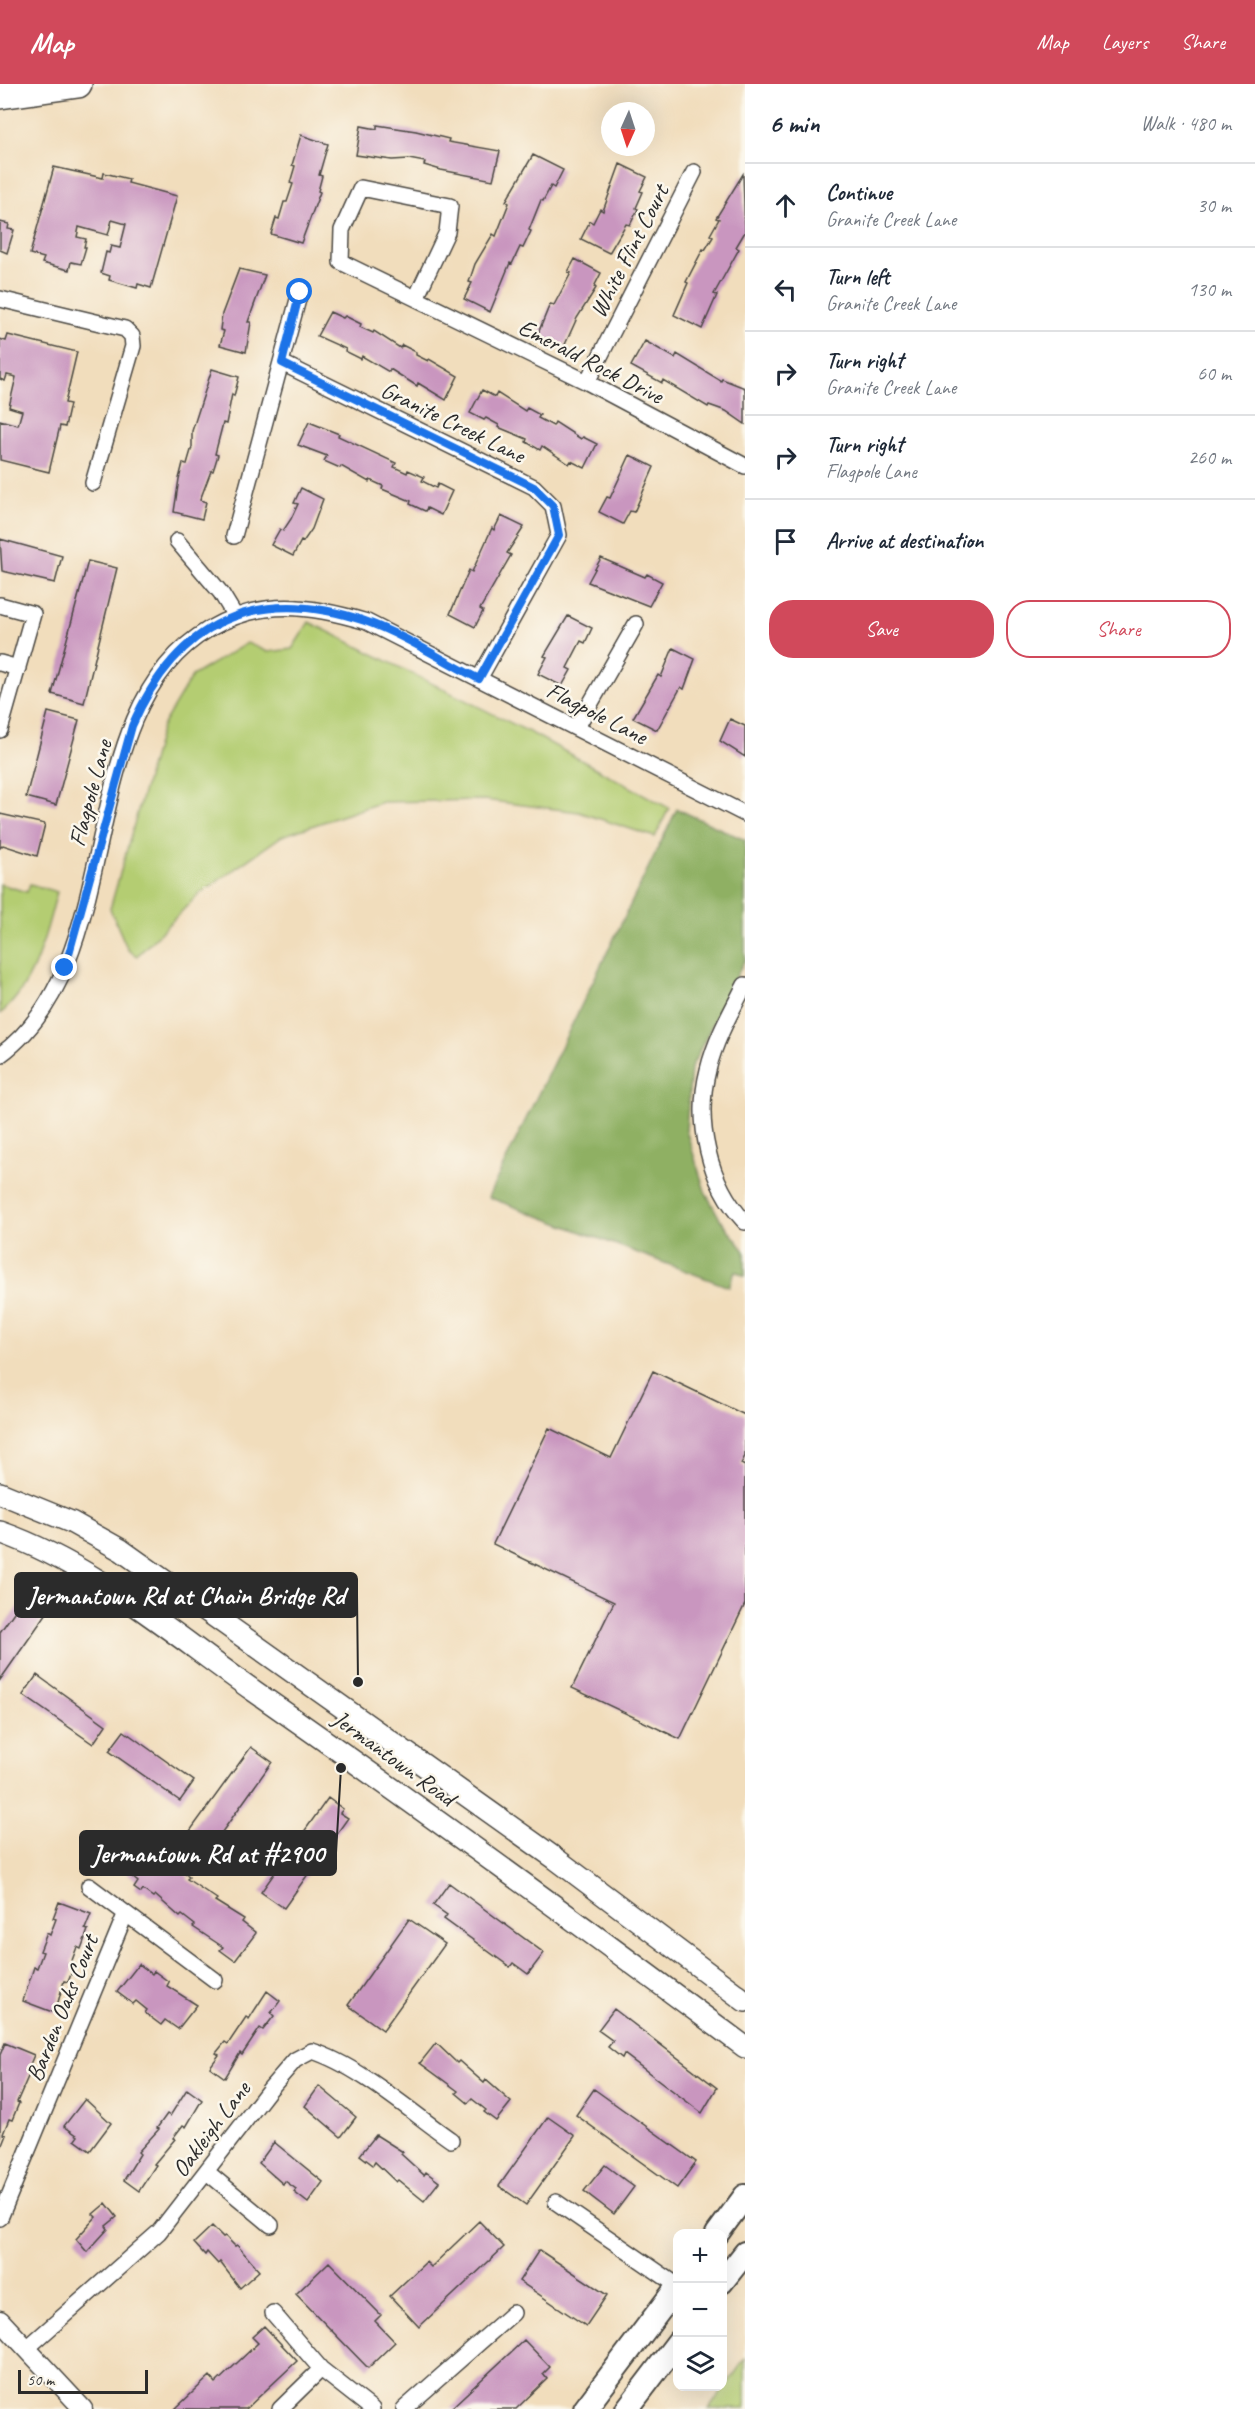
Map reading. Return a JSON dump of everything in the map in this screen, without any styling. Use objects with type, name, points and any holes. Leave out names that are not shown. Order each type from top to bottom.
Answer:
[{"type":"highway","points":[[0,95],[78,84]]},
{"type":"main road","name":"Jermantown Road","points":[[0,1493],[71,1522],[121,1550],[556,1858],[745,2001]]},
{"type":"main road","name":"Jermantown Road","points":[[0,1532],[32,1543],[99,1581],[329,1742],[745,2047]]},
{"type":"main road","points":[[721,2229],[745,2196]]},
{"type":"main road","points":[[727,2277],[745,2253]]},
{"type":"main road","points":[[585,2409],[673,2293]]},
{"type":"main road","points":[[627,2409],[673,2349]]},
{"type":"street","name":"White Flint Court","points":[[587,382],[694,172]]},
{"type":"street","name":"Emerald Rock Drive","points":[[416,298],[447,232],[450,206],[361,188],[342,230],[341,262],[587,382],[745,466]]},
{"type":"street","points":[[234,536],[300,292]]},
{"type":"street","points":[[0,299],[125,329],[132,336],[133,346],[93,483]]},
{"type":"street","name":"Granite Creek Lane","points":[[282,363],[534,487],[553,506],[559,535],[479,679]]},
{"type":"street","points":[[177,541],[221,593],[235,616]]},
{"type":"street","points":[[0,605],[33,614],[0,730]]},
{"type":"street","name":"Flagpole Lane","points":[[0,1054],[36,1021],[57,987],[65,968],[123,753],[145,697],[162,670],[182,648],[204,632],[235,616],[278,607],[329,611],[375,626],[745,814]]},
{"type":"street","points":[[577,727],[636,624]]},
{"type":"street","points":[[0,663],[18,668]]},
{"type":"street","points":[[745,985],[713,1052],[703,1104],[705,1138],[714,1170],[729,1202],[745,1222]]},
{"type":"street","name":"Barden Oaks Court","points":[[89,1886],[215,1980]]},
{"type":"street","name":"Barden Oaks Court","points":[[0,2218],[125,1915]]},
{"type":"street","name":"Oakleigh Lane","points":[[26,2349],[159,2232],[295,2060],[312,2051],[330,2056],[357,2073],[451,2140]]},
{"type":"street","points":[[207,2172],[271,2225]]},
{"type":"street","points":[[556,2202],[674,2283]]},
{"type":"street","points":[[273,2313],[321,2369],[372,2409]]},
{"type":"street","points":[[404,2409],[513,2313]]},
{"type":"street","points":[[0,2320],[83,2409]]},
{"type":"street","points":[[280,2409],[321,2369]]},
{"type":"green space","points":[[309,622],[533,734],[669,808],[655,837],[579,812],[484,800],[382,802],[282,836],[199,894],[137,956],[128,950],[110,909],[162,726],[192,676],[247,643],[268,652],[292,649]]},
{"type":"green space","points":[[677,809],[745,840],[745,959],[691,1068],[686,1130],[705,1191],[720,1219],[745,1251],[745,1276],[735,1271],[729,1287],[488,1197]]},
{"type":"green space","points":[[0,884],[27,892],[30,884],[57,892],[38,958],[31,974],[12,1002],[0,1014]]},
{"type":"green space","points":[[745,2359],[745,2409],[709,2409],[722,2391],[727,2391],[727,2384]]},
{"type":"building","points":[[377,125],[416,131],[449,139],[448,142],[500,151],[493,180],[441,170],[424,165],[425,162],[409,159],[392,160],[356,155],[361,126],[377,129]]},
{"type":"building","points":[[301,135],[328,144],[319,175],[322,176],[318,191],[320,192],[301,243],[271,234],[276,218],[279,219],[293,184],[290,183],[295,166],[292,165]]},
{"type":"building","points":[[533,155],[563,170],[554,188],[551,186],[543,201],[541,200],[529,230],[531,231],[523,248],[520,247],[512,264],[510,263],[490,312],[464,299],[472,283],[469,282],[475,264],[493,234],[496,236],[509,203],[506,201]]},
{"type":"building","points":[[620,164],[647,177],[640,191],[643,192],[636,208],[638,209],[630,225],[626,224],[609,253],[581,239],[590,221],[593,223],[600,209],[603,211]]},
{"type":"building","points":[[54,167],[103,178],[104,173],[129,179],[128,183],[177,196],[151,288],[138,284],[137,288],[109,280],[110,276],[101,273],[106,252],[109,253],[111,246],[120,248],[126,224],[112,220],[108,235],[79,227],[77,237],[86,239],[84,247],[86,247],[81,264],[71,262],[69,270],[42,263],[44,258],[30,254]]},
{"type":"building","points":[[743,174],[745,232],[736,247],[739,249],[714,294],[717,295],[702,329],[674,315],[688,283],[686,282],[703,249],[705,250],[713,237],[710,235],[719,219],[716,218]]},
{"type":"building","points":[[0,222],[9,224],[8,229],[14,230],[7,253],[0,250]]},
{"type":"building","points":[[575,259],[601,273],[594,287],[596,288],[577,318],[563,349],[537,336],[550,304],[554,305],[571,273],[568,272]]},
{"type":"building","points":[[239,269],[265,275],[248,322],[251,322],[246,352],[220,345],[224,331],[220,330],[222,314]]},
{"type":"building","points":[[330,312],[361,324],[360,327],[373,333],[374,331],[400,348],[402,345],[416,352],[416,355],[428,361],[429,359],[458,376],[446,400],[390,369],[389,372],[362,356],[361,359],[345,351],[346,349],[317,336]]},
{"type":"building","points":[[8,335],[77,352],[65,403],[70,404],[65,427],[60,426],[49,472],[0,460],[0,420],[18,425],[22,411],[9,407],[16,377],[7,375],[5,381],[0,379],[0,339],[6,341]]},
{"type":"building","points":[[645,341],[675,358],[677,354],[721,381],[722,379],[745,388],[745,424],[726,411],[709,405],[708,407],[663,380],[662,383],[631,366]]},
{"type":"building","points":[[212,369],[239,377],[234,396],[232,394],[226,424],[223,423],[213,471],[211,471],[200,500],[206,502],[202,519],[174,512],[183,463],[187,464],[192,447],[192,431]]},
{"type":"building","points":[[482,390],[495,397],[497,393],[525,411],[527,408],[540,415],[538,418],[553,426],[555,422],[581,439],[583,437],[597,444],[585,468],[571,461],[569,464],[542,446],[540,450],[526,442],[527,439],[498,427],[499,425],[486,418],[484,420],[470,413]]},
{"type":"building","points":[[309,422],[339,434],[338,436],[396,463],[394,467],[424,477],[422,481],[436,488],[438,484],[452,491],[441,515],[427,508],[425,511],[410,504],[411,501],[382,489],[383,486],[370,480],[369,482],[341,466],[340,468],[324,461],[327,456],[298,445]]},
{"type":"building","points":[[630,455],[654,467],[634,512],[630,511],[623,524],[599,512],[607,497],[610,498]]},
{"type":"building","points":[[301,488],[323,499],[312,529],[303,542],[301,541],[293,556],[271,545],[280,529],[283,531],[291,519],[298,504],[294,503]]},
{"type":"building","points":[[501,516],[524,527],[507,553],[511,555],[480,609],[483,611],[475,627],[450,614],[469,570],[472,572],[492,528],[494,530]]},
{"type":"building","points":[[0,539],[62,556],[55,583],[2,571]]},
{"type":"building","points":[[601,558],[645,577],[647,574],[662,582],[649,606],[588,582]]},
{"type":"building","points":[[88,561],[117,568],[84,703],[52,694]]},
{"type":"building","points":[[568,616],[592,628],[585,643],[581,641],[567,668],[571,670],[562,686],[538,674],[547,657],[544,656]]},
{"type":"building","points":[[673,648],[695,659],[684,689],[681,687],[657,730],[633,718],[658,675],[661,677]]},
{"type":"building","points":[[48,712],[79,720],[56,805],[26,797]]},
{"type":"building","points":[[730,719],[745,726],[745,757],[720,741]]},
{"type":"building","points":[[0,814],[45,824],[37,856],[3,845],[0,848]]},
{"type":"building","points":[[653,1371],[745,1415],[745,1456],[741,1464],[745,1466],[745,1604],[680,1739],[572,1688],[614,1602],[493,1544],[549,1428],[611,1458]]},
{"type":"building","points":[[26,1595],[49,1610],[0,1680],[0,1632]]},
{"type":"building","points":[[37,1675],[106,1725],[93,1744],[23,1695]]},
{"type":"building","points":[[124,1731],[194,1781],[180,1801],[109,1751]]},
{"type":"building","points":[[251,1747],[272,1762],[212,1846],[190,1831]]},
{"type":"building","points":[[328,1798],[343,1809],[340,1813],[348,1818],[284,1908],[261,1892]]},
{"type":"building","points":[[146,1845],[173,1868],[175,1866],[189,1877],[187,1879],[217,1899],[215,1901],[244,1919],[242,1922],[256,1933],[235,1961],[220,1950],[223,1947],[193,1927],[195,1925],[182,1915],[180,1917],[155,1895],[153,1897],[143,1890],[141,1893],[134,1888],[138,1882],[126,1872]]},
{"type":"building","points":[[449,1883],[544,1953],[528,1974],[513,1963],[510,1967],[444,1919],[447,1915],[433,1905]]},
{"type":"building","points":[[59,1902],[91,1914],[85,1929],[88,1930],[81,1949],[77,1947],[71,1963],[75,1964],[68,1982],[64,1981],[55,2013],[23,2001],[34,1967],[37,1968],[43,1952],[40,1951],[47,1933],[50,1935],[56,1919],[53,1918]]},
{"type":"building","points":[[409,1919],[445,1944],[383,2030],[348,2005]]},
{"type":"building","points":[[139,1964],[152,1974],[154,1971],[169,1982],[167,1986],[197,2005],[178,2029],[165,2020],[161,2025],[145,2013],[147,2010],[136,2001],[133,2004],[117,1992]]},
{"type":"building","points":[[267,1991],[280,2001],[271,2013],[274,2016],[263,2030],[260,2028],[242,2055],[240,2053],[225,2078],[210,2067],[219,2055],[216,2053],[225,2042],[228,2044],[246,2017],[249,2019]]},
{"type":"building","points":[[614,2009],[717,2088],[702,2113],[624,2054],[622,2058],[608,2047],[613,2041],[598,2030]]},
{"type":"building","points":[[5,2043],[34,2055],[28,2069],[31,2070],[17,2102],[19,2103],[3,2134],[6,2135],[0,2150],[0,2055]]},
{"type":"building","points":[[436,2043],[457,2063],[459,2061],[484,2083],[486,2080],[511,2102],[496,2121],[472,2099],[468,2103],[456,2093],[458,2091],[420,2063]]},
{"type":"building","points":[[319,2086],[356,2117],[341,2137],[305,2106]]},
{"type":"building","points":[[187,2089],[202,2100],[186,2127],[183,2125],[173,2138],[175,2139],[154,2164],[156,2165],[139,2191],[124,2180],[140,2154],[138,2152],[159,2129],[157,2128],[167,2114],[170,2116]]},
{"type":"building","points":[[594,2089],[696,2162],[677,2188],[576,2115]]},
{"type":"building","points":[[85,2099],[111,2123],[90,2151],[75,2140],[78,2136],[64,2126]]},
{"type":"building","points":[[548,2117],[575,2136],[526,2205],[499,2186]]},
{"type":"building","points":[[376,2135],[403,2152],[401,2154],[424,2175],[426,2172],[439,2182],[424,2201],[398,2180],[396,2182],[375,2162],[373,2165],[360,2155]]},
{"type":"building","points":[[274,2142],[323,2182],[308,2203],[294,2192],[296,2189],[285,2181],[283,2184],[259,2163]]},
{"type":"building","points":[[605,2165],[634,2187],[614,2214],[584,2191]]},
{"type":"building","points":[[106,2203],[117,2217],[106,2226],[108,2229],[87,2252],[76,2239],[96,2217],[93,2214]]},
{"type":"building","points":[[479,2221],[504,2247],[419,2327],[390,2296],[426,2262],[431,2267]]},
{"type":"building","points":[[212,2226],[223,2237],[225,2236],[235,2246],[237,2245],[259,2271],[240,2288],[220,2262],[218,2264],[207,2252],[205,2255],[194,2243]]},
{"type":"building","points":[[539,2250],[607,2295],[586,2326],[519,2281]]},
{"type":"building","points":[[329,2262],[381,2315],[375,2321],[395,2342],[368,2368],[296,2294]]},
{"type":"building","points":[[264,2326],[297,2361],[246,2409],[175,2409],[210,2376],[216,2383],[258,2343],[252,2337]]},
{"type":"building","points":[[524,2340],[550,2367],[543,2374],[547,2379],[516,2409],[450,2409]]},
{"type":"place","name":"Jermantown Rd at Chain Bridge Rd","points":[[358,1682]]},
{"type":"place","name":"Jermantown Rd at #2900","points":[[341,1768]]},
{"type":"route","points":[[65,968],[132,726],[145,697],[162,670],[182,648],[204,632],[235,616],[278,607],[312,608],[367,622],[479,679],[540,573],[559,535],[553,506],[534,487],[282,363],[300,292]]}]
